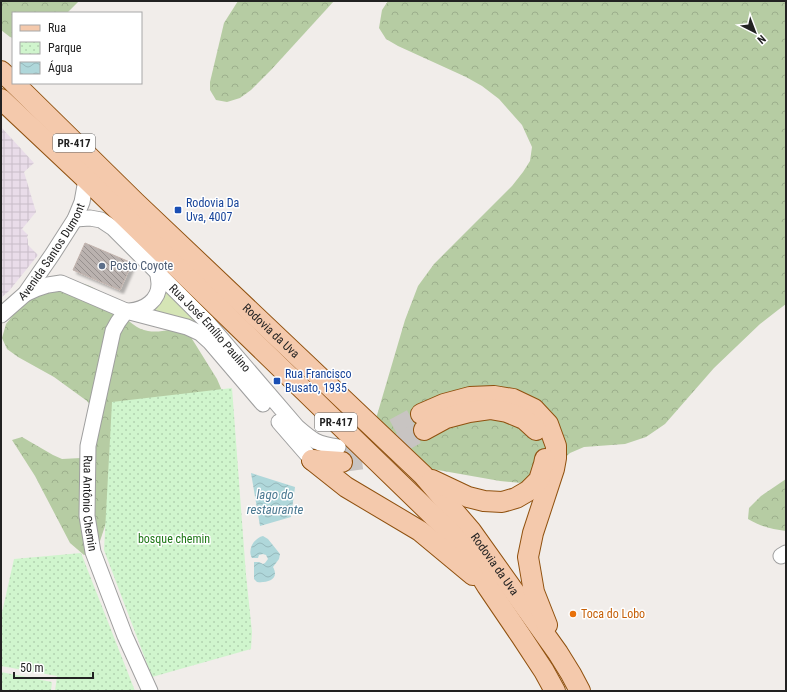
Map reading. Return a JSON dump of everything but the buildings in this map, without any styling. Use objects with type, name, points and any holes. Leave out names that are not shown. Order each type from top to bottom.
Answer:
[{"type":"main road","name":"Rodovia da Uva","points":[[1,71],[12,82]]},
{"type":"main road","name":"Rodovia da Uva","points":[[14,84],[135,202],[423,475],[471,532],[558,653],[580,691]]},
{"type":"main road","name":"Rodovia da Uva","points":[[1,99],[452,534],[466,552],[544,671],[555,691]]},
{"type":"main road","points":[[423,475],[468,497],[484,501],[502,502],[516,498],[528,491],[538,480],[544,464],[545,448],[537,431],[524,419],[507,412],[490,409],[422,422],[444,404],[470,397],[494,396],[513,399],[534,409],[548,424],[556,446],[556,458],[554,469],[533,533],[528,557],[534,592],[558,653]]},
{"type":"main road","points":[[312,460],[340,455]]},
{"type":"main road","points":[[312,460],[346,487],[420,531],[487,586]]},
{"type":"street","name":"Avenida Santos Dumont","points":[[1,315],[25,294],[75,219],[83,197],[86,180]]},
{"type":"street","name":"Rua José Emílio Paulino","points":[[75,219],[90,218],[101,220],[113,228],[209,324],[297,427],[310,439],[340,455]]},
{"type":"street","points":[[25,294],[48,285],[61,283],[54,270],[52,255]]},
{"type":"street","points":[[126,311],[145,307],[152,301],[157,293],[159,284],[158,274]]},
{"type":"street","name":"Rua José Emílio Paulino","points":[[61,283],[126,311],[187,327],[200,333],[210,342],[312,460]]},
{"type":"street","name":"Rua Antônio Chemin","points":[[126,311],[113,331],[88,446],[87,516],[93,552],[125,636],[150,691]]},
{"type":"shaded area","points":[[1,127],[34,163],[24,172],[36,212],[22,229],[28,235],[28,245],[38,255],[9,291],[1,298]]},
{"type":"green space","points":[[1,1],[79,1],[68,12],[12,12],[12,38],[1,30]]},
{"type":"green space","points":[[238,1],[334,1],[251,90],[240,98],[227,102],[216,100],[210,90],[210,82],[224,23]]},
{"type":"green space","points":[[388,1],[786,1],[786,304],[760,324],[714,368],[665,424],[646,437],[625,444],[584,447],[570,453],[546,475],[522,483],[500,481],[398,463],[381,457],[374,448],[372,435],[375,422],[405,320],[418,286],[434,264],[512,186],[530,161],[532,147],[522,125],[499,99],[482,86],[386,39],[379,28],[382,10]]},
{"type":"green space","points":[[59,281],[76,282],[92,287],[140,329],[157,331],[184,326],[217,379],[226,400],[110,511],[99,544],[95,551],[84,555],[70,543],[35,476],[12,440],[22,437],[62,459],[81,458],[97,414],[87,401],[54,377],[18,357],[7,349],[2,338],[6,324],[29,297]]},
{"type":"green space","points":[[167,289],[197,322],[152,313]]},
{"type":"green space","name":"bosque chemin","points":[[232,388],[246,575],[252,632],[251,649],[152,677],[104,550],[112,402]]},
{"type":"green space","points":[[786,479],[786,531],[757,524],[748,519],[749,508],[761,496]]},
{"type":"green space","points":[[81,553],[135,691],[55,691],[57,676],[1,666],[1,617],[14,559]]},
{"type":"green space","points":[[1,672],[52,682],[51,691],[1,691]]},
{"type":"water","name":"lago do restaurante","points":[[251,473],[295,487],[291,517],[260,526]]},
{"type":"water","points":[[263,536],[268,539],[280,554],[279,559],[273,567],[275,571],[274,578],[265,582],[257,582],[254,579],[254,562],[263,564],[268,559],[266,555],[263,554],[259,555],[258,558],[252,558],[250,551],[254,542]]},
{"type":"tunnel","points":[[338,447],[353,446],[371,441],[421,414]]},
{"type":"tunnel","points":[[342,462],[364,459],[382,453],[424,430]]},
{"type":"place","name":"Rodovia Da Uva, 4007","points":[[178,210]]},
{"type":"place","name":"Posto Coyote","points":[[102,266]]},
{"type":"place","name":"Rua Francisco Busato, 1935","points":[[277,381]]},
{"type":"place","name":"Toca do Lobo","points":[[573,614]]}]
